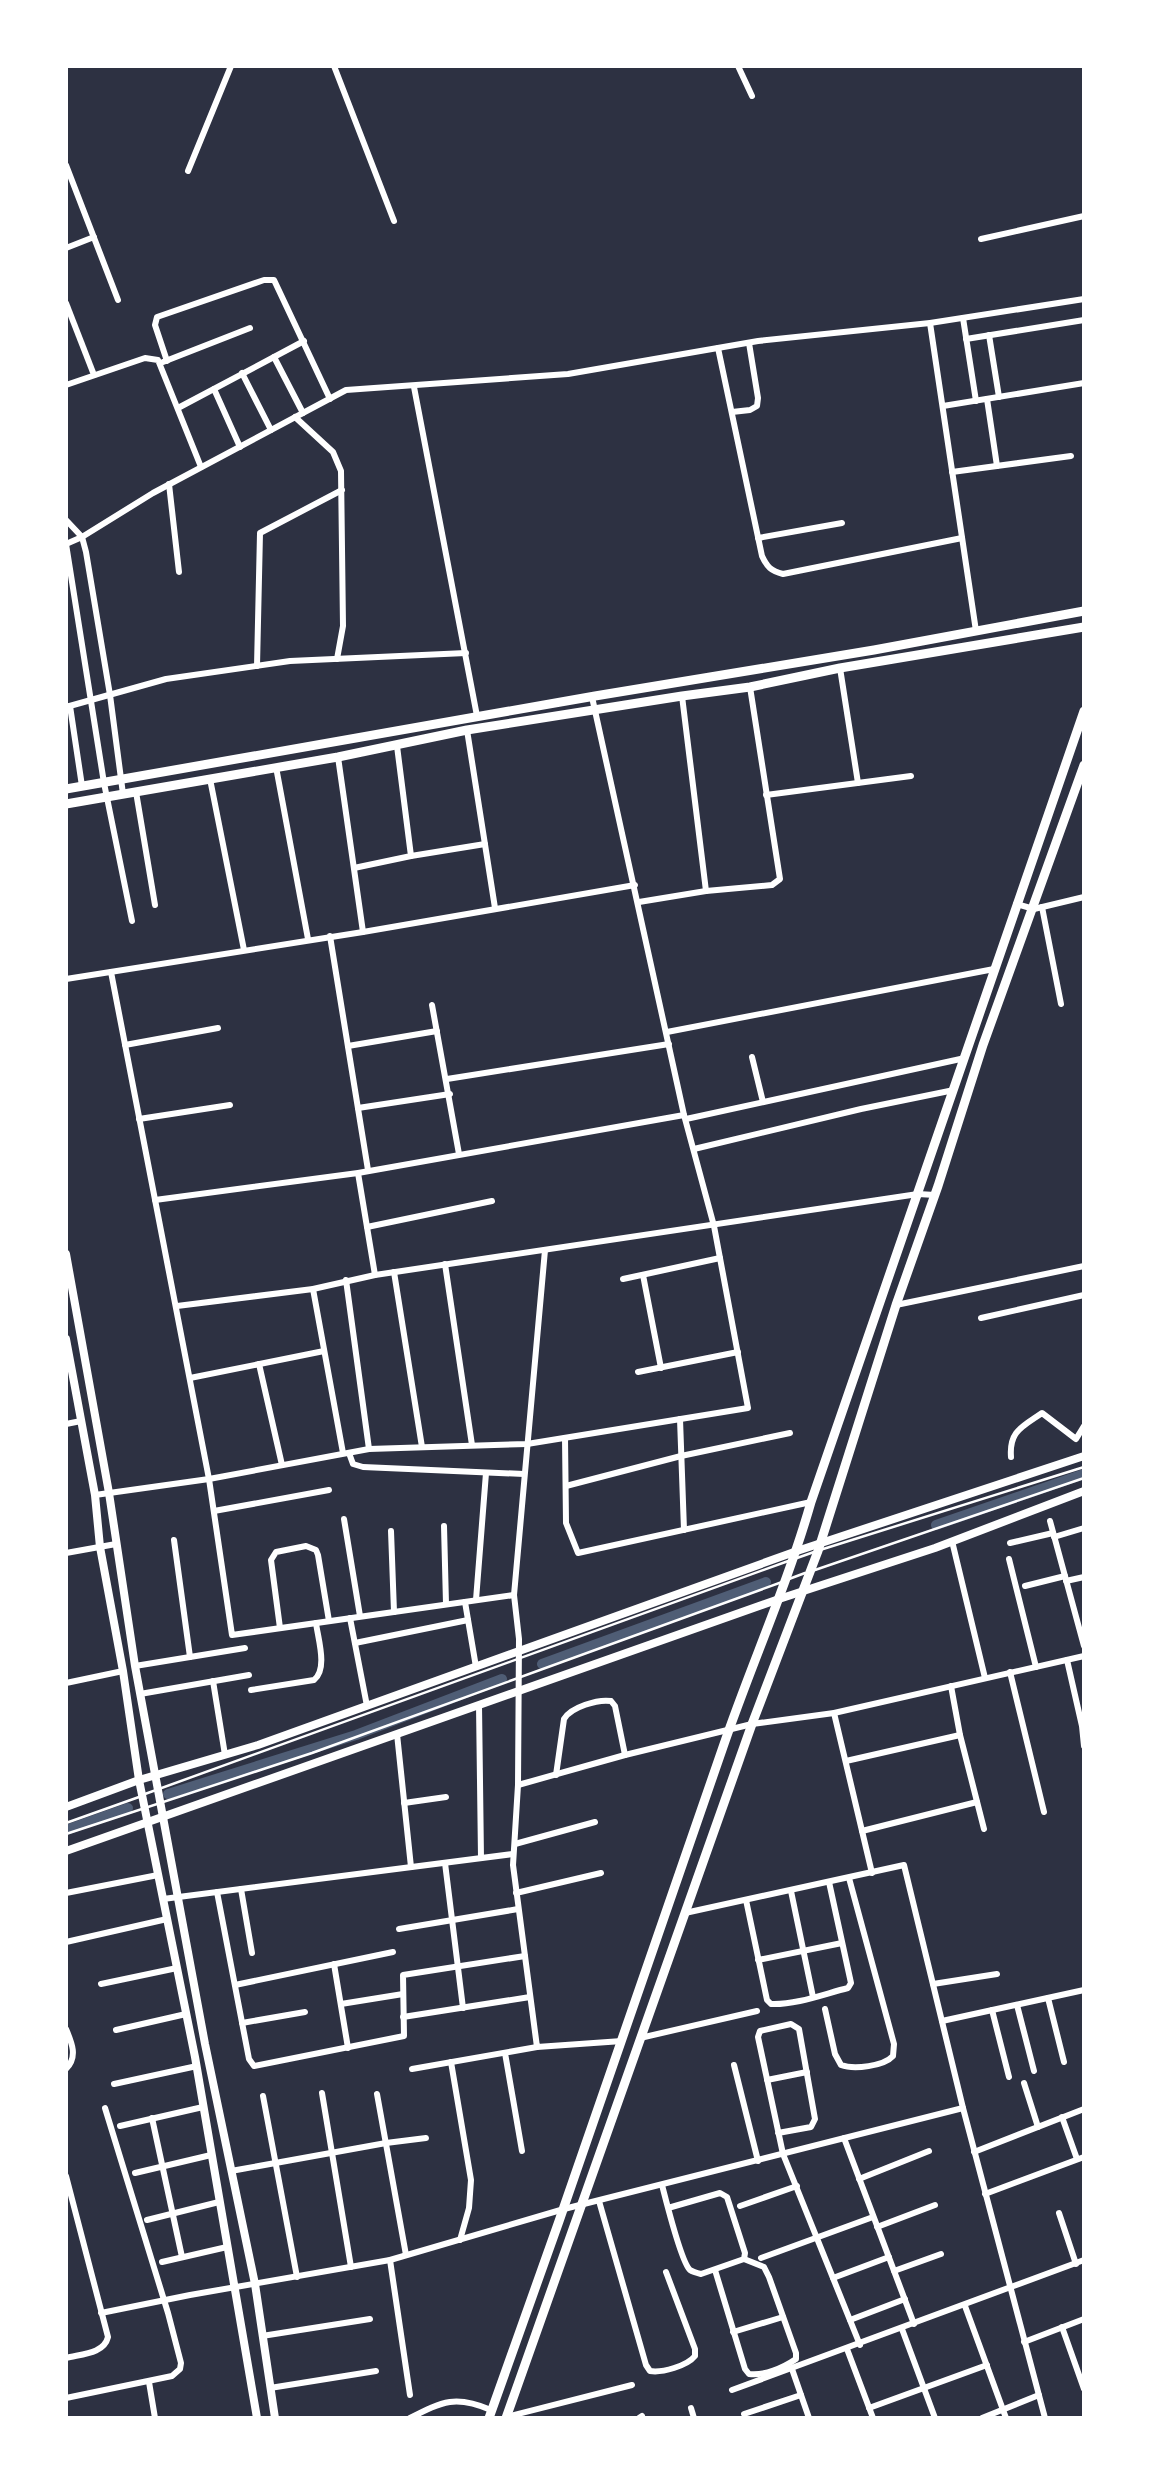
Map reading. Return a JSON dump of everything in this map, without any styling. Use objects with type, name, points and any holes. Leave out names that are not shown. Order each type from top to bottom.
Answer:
[{"type":"main road","points":[[66,789],[1083,611]]},
{"type":"main road","points":[[66,804],[338,757],[467,730],[750,687],[839,668],[1082,629]]},
{"type":"main road","points":[[490,2414],[564,2209],[729,1730],[796,1555],[810,1502],[1083,711]]},
{"type":"main road","points":[[506,2417],[752,1724],[819,1547],[983,1045],[1038,908],[1083,765]]},
{"type":"street","points":[[188,171],[231,66]]},
{"type":"street","points":[[334,66],[394,221]]},
{"type":"street","points":[[738,66],[752,96]]},
{"type":"street","points":[[66,164],[118,300]]},
{"type":"street","points":[[981,239],[1083,216]]},
{"type":"street","points":[[66,248],[94,237]]},
{"type":"street","points":[[201,467],[164,362],[155,325],[157,317],[264,280],[274,280],[330,399]]},
{"type":"street","points":[[132,921],[106,797],[66,544],[169,484],[346,390],[568,374],[749,343],[930,323],[1083,299]]},
{"type":"street","points":[[66,303],[94,375]]},
{"type":"street","points":[[963,318],[976,401]]},
{"type":"street","points":[[966,339],[1083,320]]},
{"type":"street","points":[[930,323],[976,631]]},
{"type":"street","points":[[66,385],[145,358],[151,357],[164,362],[250,328]]},
{"type":"street","points":[[989,335],[999,397]]},
{"type":"street","points":[[178,408],[304,341]]},
{"type":"street","points":[[732,412],[750,410],[757,405],[749,343]]},
{"type":"street","points":[[718,348],[758,538],[767,566],[774,572],[783,574],[962,538]]},
{"type":"street","points":[[274,357],[303,413]]},
{"type":"street","points":[[242,373],[271,430]]},
{"type":"street","points":[[943,407],[1083,383]]},
{"type":"street","points":[[414,387],[477,716]]},
{"type":"street","points":[[214,389],[240,447]]},
{"type":"street","points":[[987,399],[997,466]]},
{"type":"street","points":[[295,417],[336,457],[341,471],[343,626],[337,659]]},
{"type":"street","points":[[953,472],[1071,456]]},
{"type":"street","points":[[169,484],[180,572]]},
{"type":"street","points":[[257,666],[260,533],[342,490]]},
{"type":"street","points":[[66,520],[82,537],[110,695],[123,794]]},
{"type":"street","points":[[758,538],[842,523]]},
{"type":"street","points":[[82,786],[68,706],[166,679],[290,661],[466,653]]},
{"type":"street","points":[[839,668],[858,783]]},
{"type":"street","points":[[639,902],[772,884],[780,879],[750,687]]},
{"type":"street","points":[[94,1495],[209,1479],[369,1449],[527,1444],[748,1408],[714,1226],[685,1117],[592,696]]},
{"type":"street","points":[[682,696],[706,891]]},
{"type":"street","points":[[467,730],[495,908]]},
{"type":"street","points":[[397,746],[411,856]]},
{"type":"street","points":[[338,757],[363,932]]},
{"type":"street","points":[[276,768],[308,939]]},
{"type":"street","points":[[766,795],[911,776]]},
{"type":"street","points":[[210,779],[244,950]]},
{"type":"street","points":[[136,792],[155,905]]},
{"type":"street","points":[[354,868],[485,844]]},
{"type":"street","points":[[66,979],[635,885]]},
{"type":"street","points":[[1016,904],[1038,908],[1083,897]]},
{"type":"street","points":[[1038,908],[1061,1004]]},
{"type":"street","points":[[330,936],[368,1170]]},
{"type":"street","points":[[667,1031],[994,970]]},
{"type":"street","points":[[111,972],[209,1479],[232,1634],[514,1595]]},
{"type":"street","points":[[432,1005],[459,1154]]},
{"type":"street","points":[[125,1045],[218,1028]]},
{"type":"street","points":[[348,1046],[437,1031]]},
{"type":"street","points":[[447,1079],[669,1044]]},
{"type":"street","points":[[752,1058],[764,1101]]},
{"type":"street","points":[[155,1200],[358,1173],[685,1117],[965,1058]]},
{"type":"street","points":[[694,1149],[954,1090]]},
{"type":"street","points":[[358,1108],[450,1094]]},
{"type":"street","points":[[139,1119],[230,1105]]},
{"type":"street","points":[[358,1173],[375,1275]]},
{"type":"street","points":[[177,1306],[313,1289],[394,1272],[918,1194],[935,1195]]},
{"type":"street","points":[[367,1227],[492,1201]]},
{"type":"street","points":[[537,2047],[513,1854],[518,1785],[519,1691],[514,1595],[545,1250]]},
{"type":"street","points":[[66,1254],[109,1493],[140,1694],[255,2284],[275,2417]]},
{"type":"street","points":[[623,1279],[720,1258]]},
{"type":"street","points":[[445,1264],[472,1445]]},
{"type":"street","points":[[896,1305],[1083,1266]]},
{"type":"street","points":[[394,1272],[422,1447]]},
{"type":"street","points":[[643,1275],[661,1368]]},
{"type":"street","points":[[346,1280],[369,1449]]},
{"type":"street","points":[[313,1289],[346,1453],[353,1464],[363,1467],[524,1474]]},
{"type":"street","points":[[981,1318],[1083,1295]]},
{"type":"street","points":[[66,1339],[94,1495],[100,1547],[123,1671],[139,1780],[197,2066],[257,2417]]},
{"type":"street","points":[[190,1378],[324,1351]]},
{"type":"street","points":[[638,1372],[738,1352]]},
{"type":"street","points":[[259,1364],[282,1465]]},
{"type":"street","points":[[1011,1457],[1010,1443],[1016,1431],[1042,1413],[1076,1439],[1083,1426]]},
{"type":"street","points":[[680,1419],[684,1530]]},
{"type":"street","points":[[66,1424],[81,1421]]},
{"type":"street","points":[[566,1486],[790,1433]]},
{"type":"street","points":[[565,1437],[566,1523],[578,1553],[810,1502]]},
{"type":"street","points":[[66,1807],[139,1780],[225,1755],[477,1667],[519,1655],[796,1555],[1083,1456]]},
{"type":"street","points":[[477,1600],[486,1473]]},
{"type":"street","points":[[214,1511],[328,1490]]},
{"type":"street","points":[[66,1851],[779,1599],[952,1541],[1083,1491]]},
{"type":"street","points":[[344,1518],[360,1616]]},
{"type":"street","points":[[1050,1521],[1083,1646]]},
{"type":"street","points":[[443,1526],[446,1604]]},
{"type":"street","points":[[1010,1543],[1083,1528]]},
{"type":"street","points":[[391,1531],[394,1612]]},
{"type":"street","points":[[174,1540],[190,1657]]},
{"type":"street","points":[[952,1541],[985,1678]]},
{"type":"street","points":[[66,1553],[116,1544]]},
{"type":"street","points":[[280,1628],[271,1560],[276,1552],[306,1546],[316,1550],[318,1555],[329,1621]]},
{"type":"street","points":[[1009,1559],[1036,1667]]},
{"type":"street","points":[[1025,1586],[1083,1577]]},
{"type":"street","points":[[465,1602],[477,1667]]},
{"type":"street","points":[[350,1618],[367,1706]]},
{"type":"street","points":[[355,1643],[468,1619]]},
{"type":"street","points":[[251,1690],[314,1680],[319,1676],[321,1665],[316,1623]]},
{"type":"street","points":[[135,1666],[245,1648]]},
{"type":"street","points":[[518,1785],[752,1724],[834,1713],[1083,1656]]},
{"type":"street","points":[[1067,1660],[1082,1726],[1083,1746]]},
{"type":"street","points":[[66,1683],[123,1671]]},
{"type":"street","points":[[1010,1672],[1044,1812]]},
{"type":"street","points":[[140,1694],[249,1675]]},
{"type":"street","points":[[213,1681],[225,1755]]},
{"type":"street","points":[[951,1686],[960,1735],[984,1829]]},
{"type":"street","points":[[556,1775],[564,1719],[566,1714],[576,1708],[605,1700],[611,1701],[615,1706],[625,1755]]},
{"type":"street","points":[[480,1705],[481,1858]]},
{"type":"street","points":[[834,1713],[872,1873]]},
{"type":"street","points":[[397,1734],[411,1867]]},
{"type":"street","points":[[846,1761],[960,1735]]},
{"type":"street","points":[[404,1803],[446,1797]]},
{"type":"street","points":[[862,1831],[977,1802]]},
{"type":"street","points":[[515,1844],[595,1822]]},
{"type":"street","points":[[163,1899],[513,1854]]},
{"type":"street","points":[[445,1863],[463,2008]]},
{"type":"street","points":[[685,1913],[904,1865],[974,2152],[1045,2417]]},
{"type":"street","points":[[516,1893],[601,1873]]},
{"type":"street","points":[[66,1893],[158,1875]]},
{"type":"street","points":[[825,2009],[835,2054],[841,2065],[849,2068],[885,2062],[893,2056],[894,2043],[849,1878]]},
{"type":"street","points":[[746,1900],[764,1990],[771,2004],[813,1997],[848,1988],[851,1983],[829,1882]]},
{"type":"street","points":[[241,1889],[252,1953]]},
{"type":"street","points":[[791,1891],[813,1997]]},
{"type":"street","points":[[217,1892],[249,2059],[254,2066],[404,2036],[403,1975],[525,1956]]},
{"type":"street","points":[[399,1929],[518,1909]]},
{"type":"street","points":[[66,1942],[167,1919]]},
{"type":"street","points":[[758,1960],[842,1943]]},
{"type":"street","points":[[235,1984],[393,1952]]},
{"type":"street","points":[[334,1964],[348,2048]]},
{"type":"street","points":[[101,1984],[177,1968]]},
{"type":"street","points":[[933,1984],[997,1974]]},
{"type":"street","points":[[942,2021],[1083,1990]]},
{"type":"street","points":[[341,2004],[403,1994]]},
{"type":"street","points":[[403,2017],[530,1997]]},
{"type":"street","points":[[1048,1998],[1064,2062]]},
{"type":"street","points":[[1017,2005],[1034,2071]]},
{"type":"street","points":[[992,2010],[1009,2077]]},
{"type":"street","points":[[640,2038],[757,2011]]},
{"type":"street","points":[[242,2023],[305,2012]]},
{"type":"street","points":[[116,2030],[186,2014]]},
{"type":"street","points":[[778,2133],[811,2127],[815,2119],[799,2029],[792,2024],[760,2031],[758,2038],[778,2133],[783,2154],[860,2344]]},
{"type":"street","points":[[66,2029],[74,2055],[72,2063],[66,2069]]},
{"type":"street","points":[[412,2069],[537,2047],[622,2040]]},
{"type":"street","points":[[505,2053],[522,2151]]},
{"type":"street","points":[[451,2062],[471,2180],[469,2208],[460,2240]]},
{"type":"street","points":[[734,2065],[758,2161]]},
{"type":"street","points":[[114,2084],[197,2066]]},
{"type":"street","points":[[767,2080],[807,2072]]},
{"type":"street","points":[[1024,2083],[1038,2127]]},
{"type":"street","points":[[322,2093],[351,2267]]},
{"type":"street","points":[[377,2094],[406,2255]]},
{"type":"street","points":[[263,2096],[297,2277]]},
{"type":"street","points":[[120,2126],[203,2107]]},
{"type":"street","points":[[66,2398],[149,2382],[172,2376],[180,2369],[178,2344],[105,2108]]},
{"type":"street","points":[[101,2313],[390,2260],[564,2209],[963,2108]]},
{"type":"street","points":[[974,2152],[1083,2109]]},
{"type":"street","points":[[985,2194],[1080,2158],[1062,2117]]},
{"type":"street","points":[[152,2118],[182,2257]]},
{"type":"street","points":[[231,2171],[426,2138]]},
{"type":"street","points":[[844,2138],[914,2324]]},
{"type":"street","points":[[859,2179],[929,2151]]},
{"type":"street","points":[[135,2173],[211,2155]]},
{"type":"street","points":[[66,2176],[108,2337],[101,2349],[66,2358]]},
{"type":"street","points":[[662,2185],[689,2269],[701,2274],[744,2259],[764,2267],[796,2359],[758,2375],[749,2374],[733,2332],[715,2270]]},
{"type":"street","points":[[740,2206],[797,2186]]},
{"type":"street","points":[[668,2208],[723,2194],[727,2197],[745,2253],[744,2259]]},
{"type":"street","points":[[599,2201],[646,2365],[650,2371],[656,2372],[691,2361],[695,2356],[695,2349],[666,2272]]},
{"type":"street","points":[[147,2220],[219,2202]]},
{"type":"street","points":[[877,2227],[935,2204]]},
{"type":"street","points":[[1059,2213],[1076,2264]]},
{"type":"street","points":[[761,2258],[873,2217]]},
{"type":"street","points":[[162,2262],[227,2247]]},
{"type":"street","points":[[894,2272],[941,2254]]},
{"type":"street","points":[[833,2278],[889,2257]]},
{"type":"street","points":[[390,2260],[410,2395]]},
{"type":"street","points":[[732,2390],[1011,2289],[1083,2260]]},
{"type":"street","points":[[850,2320],[905,2299]]},
{"type":"street","points":[[965,2306],[1006,2417]]},
{"type":"street","points":[[733,2332],[783,2317]]},
{"type":"street","points":[[262,2336],[370,2319]]},
{"type":"street","points":[[1024,2342],[1083,2319]]},
{"type":"street","points":[[1062,2327],[1083,2389]]},
{"type":"street","points":[[902,2329],[935,2417]]},
{"type":"street","points":[[848,2349],[873,2417]]},
{"type":"street","points":[[869,2408],[987,2365]]},
{"type":"street","points":[[792,2369],[808,2417]]},
{"type":"street","points":[[270,2388],[376,2371]]},
{"type":"street","points":[[149,2382],[155,2417]]},
{"type":"street","points":[[506,2417],[632,2385]]},
{"type":"street","points":[[744,2414],[801,2395]]},
{"type":"street","points":[[982,2417],[1039,2395]]},
{"type":"street","points":[[410,2417],[438,2403],[464,2400],[490,2414]]},
{"type":"street","points":[[691,2408],[694,2417]]},
{"type":"lane","points":[[819,1547],[1083,1467]]},
{"type":"lane","points":[[66,1834],[519,1679],[787,1580],[1083,1478]]},
{"type":"lane","points":[[66,1822],[159,1790],[519,1655]]},
{"type":"waterway","points":[[936,1525],[1084,1474]]},
{"type":"waterway","points":[[542,1664],[766,1582]]},
{"type":"waterway","points":[[168,1794],[356,1735],[502,1679]]},
{"type":"waterway","points":[[66,1830],[128,1808]]}]
